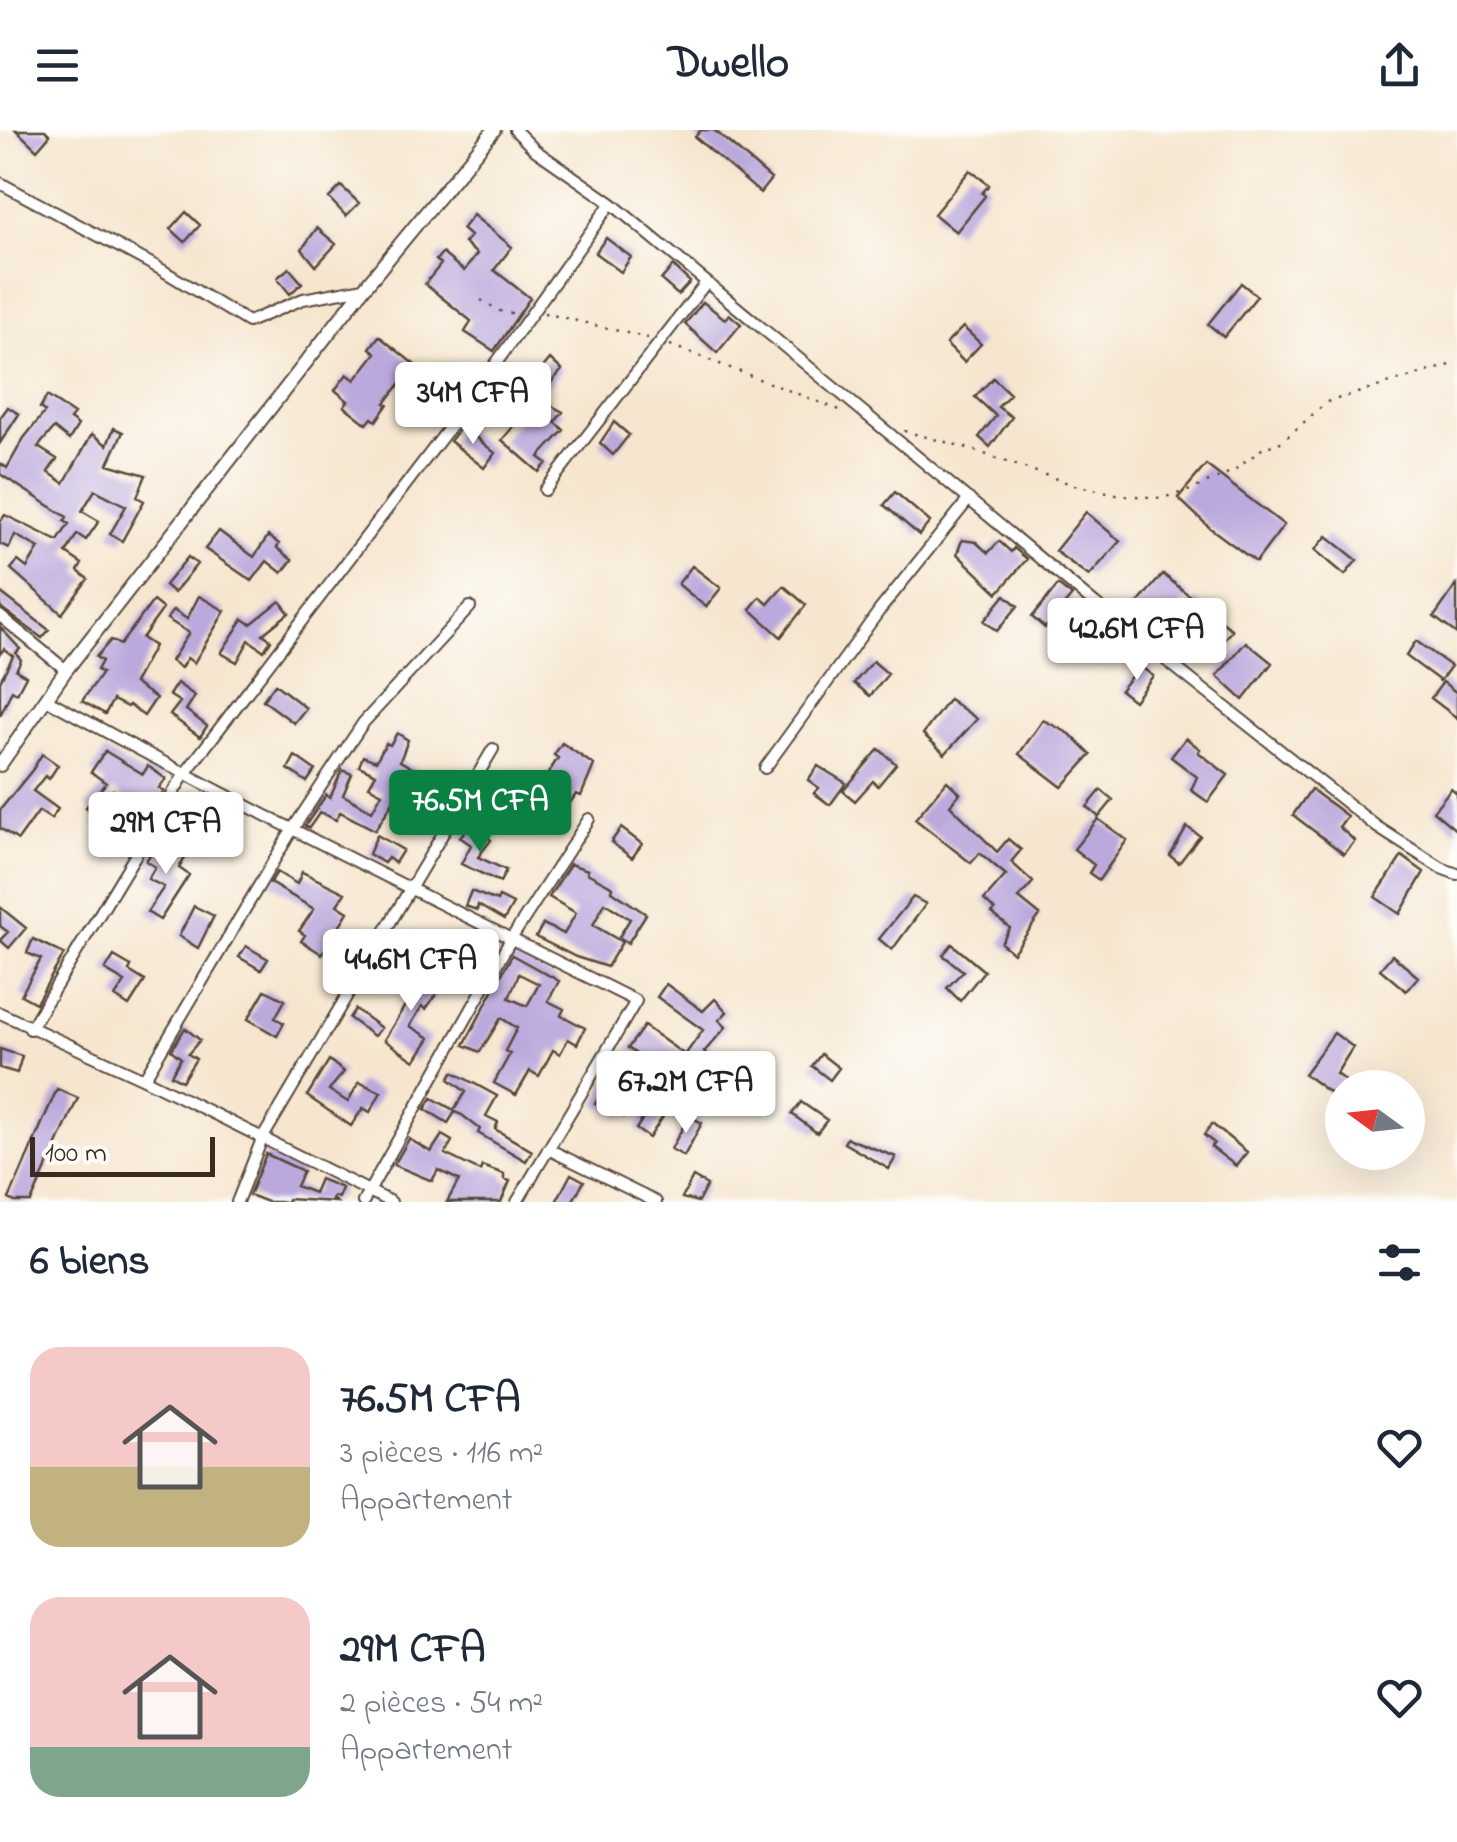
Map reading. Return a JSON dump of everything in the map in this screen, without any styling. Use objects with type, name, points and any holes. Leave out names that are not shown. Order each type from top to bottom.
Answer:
[{"type":"street","points":[[0,765],[66,670],[364,288],[494,130]]},
{"type":"street","points":[[515,130],[535,150],[611,203],[1095,604],[1378,827],[1457,874]]},
{"type":"street","points":[[0,182],[157,267],[248,322],[304,299],[364,288]]},
{"type":"street","points":[[30,1028],[184,775],[444,435],[611,203]]},
{"type":"street","points":[[545,490],[705,284]]},
{"type":"street","points":[[765,768],[807,706],[968,500]]},
{"type":"street","points":[[144,1079],[292,830],[364,723],[470,606]]},
{"type":"street","points":[[0,616],[66,670]]},
{"type":"street","points":[[46,699],[409,891],[636,1001],[517,1202]]},
{"type":"street","points":[[237,1202],[262,1139],[493,749]]},
{"type":"street","points":[[363,1202],[512,939],[588,819]]},
{"type":"street","points":[[0,1013],[144,1079],[391,1202]]},
{"type":"street","points":[[548,1150],[656,1202]]},
{"type":"path","points":[[482,300],[500,312],[534,311],[658,341],[876,424],[964,447],[1074,485],[1121,495],[1162,498],[1192,490],[1233,471],[1266,446],[1276,445],[1327,402],[1457,362]]},
{"type":"building","points":[[16,130],[45,130],[50,135],[37,150]]},
{"type":"building","points":[[701,130],[714,130],[771,179],[760,193],[695,137]]},
{"type":"building","points":[[970,170],[989,185],[982,193],[985,196],[956,232],[934,214]]},
{"type":"building","points":[[341,186],[359,203],[346,216],[329,198]]},
{"type":"building","points":[[186,212],[200,225],[185,242],[171,229]]},
{"type":"building","points":[[473,215],[512,247],[494,270],[530,298],[494,351],[465,332],[471,321],[425,284],[441,264],[436,260],[442,253],[464,271],[477,254],[464,243],[470,236],[462,229]]},
{"type":"building","points":[[317,228],[336,244],[316,266],[302,249]]},
{"type":"building","points":[[606,238],[631,257],[621,272],[595,253]]},
{"type":"building","points":[[673,266],[690,282],[678,295],[661,280]]},
{"type":"building","points":[[289,268],[302,283],[290,294],[277,278]]},
{"type":"building","points":[[1241,283],[1257,296],[1224,337],[1208,324]]},
{"type":"building","points":[[703,302],[725,319],[729,314],[741,324],[717,353],[685,324]]},
{"type":"building","points":[[963,327],[981,344],[964,362],[946,344]]},
{"type":"building","points":[[379,336],[415,365],[376,421],[372,418],[367,424],[344,406],[348,401],[335,390],[347,374],[355,380],[376,353],[370,348]]},
{"type":"building","points":[[550,359],[562,370],[548,386],[536,376]]},
{"type":"building","points":[[993,378],[1010,394],[998,407],[1012,417],[990,447],[979,437],[996,416],[975,397]]},
{"type":"building","points":[[519,389],[563,412],[555,422],[564,430],[539,457],[547,463],[539,472],[502,440],[528,409],[513,401]]},
{"type":"building","points":[[47,396],[74,414],[70,419],[78,425],[69,440],[54,428],[38,447],[57,459],[48,472],[64,483],[92,434],[107,445],[114,428],[123,432],[108,464],[146,475],[137,497],[144,501],[122,541],[110,534],[126,506],[95,490],[82,511],[99,521],[86,540],[77,534],[66,553],[82,564],[78,571],[88,579],[62,614],[11,569],[18,561],[27,568],[39,548],[15,535],[9,548],[0,544],[0,522],[5,515],[58,541],[69,524],[64,521],[67,517],[0,474],[0,463],[7,468],[45,412],[40,408]]},
{"type":"building","points":[[8,407],[19,414],[0,443],[0,418]]},
{"type":"building","points":[[614,422],[629,435],[613,455],[600,443]]},
{"type":"building","points":[[462,426],[495,453],[484,468],[450,441]]},
{"type":"building","points":[[1206,465],[1284,525],[1256,562],[1178,498]]},
{"type":"building","points":[[895,492],[930,522],[919,535],[884,505]]},
{"type":"building","points":[[1086,512],[1120,541],[1089,576],[1055,551]]},
{"type":"building","points":[[219,531],[254,557],[268,536],[292,560],[282,573],[267,561],[252,581],[205,549]]},
{"type":"building","points":[[1327,536],[1357,560],[1345,575],[1315,550]]},
{"type":"building","points":[[962,540],[976,542],[988,553],[999,541],[1027,559],[998,593],[957,554]]},
{"type":"building","points":[[188,557],[197,564],[174,593],[165,585]]},
{"type":"building","points":[[692,566],[721,588],[706,607],[678,584]]},
{"type":"building","points":[[1163,574],[1190,596],[1157,630],[1132,610]]},
{"type":"building","points":[[1457,584],[1457,634],[1434,617]]},
{"type":"building","points":[[1058,585],[1072,596],[1045,628],[1032,617]]},
{"type":"building","points":[[784,586],[806,605],[781,637],[750,609],[760,597],[768,604]]},
{"type":"building","points":[[0,592],[49,630],[42,638],[0,607]]},
{"type":"building","points":[[1005,595],[1018,606],[997,631],[984,621]]},
{"type":"building","points":[[199,596],[225,611],[194,663],[187,658],[181,668],[171,661],[189,633],[167,619],[173,610],[187,619]]},
{"type":"building","points":[[1196,600],[1232,630],[1218,646],[1201,632],[1209,623],[1189,607]]},
{"type":"building","points":[[153,601],[163,609],[142,638],[154,646],[134,683],[156,698],[144,716],[113,700],[105,714],[82,701],[102,673],[97,670],[102,661],[96,657],[111,640],[120,645]]},
{"type":"building","points":[[280,601],[289,613],[263,634],[271,640],[264,651],[249,640],[237,662],[221,653],[243,619],[251,624]]},
{"type":"building","points":[[0,627],[20,649],[16,653],[21,660],[16,670],[26,676],[17,693],[12,690],[0,716],[0,681],[13,656],[4,649],[0,654]]},
{"type":"building","points":[[1416,641],[1451,666],[1440,681],[1406,656]]},
{"type":"building","points":[[1246,642],[1272,663],[1243,700],[1217,676]]},
{"type":"building","points":[[873,661],[888,674],[870,696],[854,683]]},
{"type":"building","points":[[1140,666],[1153,676],[1134,701],[1120,690]]},
{"type":"building","points":[[1443,682],[1457,693],[1457,718],[1431,698]]},
{"type":"building","points":[[177,683],[195,696],[186,710],[207,726],[200,737],[170,715],[180,702],[169,695]]},
{"type":"building","points":[[275,684],[306,708],[294,723],[263,700]]},
{"type":"building","points":[[949,699],[977,719],[945,754],[923,734]]},
{"type":"building","points":[[1043,720],[1070,734],[1091,755],[1062,787],[1019,754]]},
{"type":"building","points":[[397,733],[408,740],[400,761],[430,778],[423,790],[407,780],[375,830],[340,812],[336,820],[320,812],[309,828],[305,826],[326,795],[330,798],[342,770],[352,774],[343,795],[372,811],[382,793],[369,786],[376,774],[359,766],[363,756],[376,761]]},
{"type":"building","points":[[1186,738],[1228,775],[1208,802],[1191,790],[1197,777],[1171,757]]},
{"type":"building","points":[[562,743],[594,765],[581,796],[576,794],[566,809],[549,798],[559,783],[547,775]]},
{"type":"building","points":[[879,749],[896,764],[878,786],[873,781],[855,801],[843,791]]},
{"type":"building","points":[[105,751],[143,774],[148,766],[166,779],[159,788],[164,791],[157,803],[144,795],[133,806],[113,790],[94,814],[86,807],[106,783],[91,772]]},
{"type":"building","points":[[42,754],[58,765],[49,779],[45,776],[33,791],[58,809],[51,819],[39,811],[18,840],[0,828],[0,810]]},
{"type":"building","points":[[295,756],[315,770],[307,782],[288,769]]},
{"type":"building","points":[[818,766],[846,783],[830,805],[814,793],[819,788],[808,780]]},
{"type":"building","points":[[947,781],[960,793],[950,805],[997,852],[1008,839],[1021,850],[1011,862],[1033,882],[1019,898],[1040,915],[1013,953],[1001,943],[1010,928],[984,900],[1006,875],[980,853],[971,863],[915,819]]},
{"type":"building","points":[[1311,789],[1347,816],[1339,827],[1355,841],[1344,854],[1293,815]]},
{"type":"building","points":[[1451,789],[1457,794],[1457,831],[1433,811]]},
{"type":"building","points":[[1101,790],[1113,800],[1099,817],[1087,807]]},
{"type":"building","points":[[191,795],[210,804],[201,820],[213,828],[206,838],[177,820]]},
{"type":"building","points":[[102,810],[138,834],[130,847],[93,823]]},
{"type":"building","points":[[1098,819],[1127,840],[1099,880],[1089,873],[1094,865],[1074,849]]},
{"type":"building","points":[[471,824],[491,840],[478,857],[506,870],[500,882],[461,864],[471,845],[460,837]]},
{"type":"building","points":[[1187,827],[1200,836],[1179,863],[1170,856]]},
{"type":"building","points":[[621,828],[642,844],[632,858],[611,842]]},
{"type":"building","points":[[377,835],[403,850],[395,863],[388,858],[384,863],[369,854]]},
{"type":"building","points":[[158,841],[185,858],[179,868],[189,875],[160,920],[147,912],[164,887],[148,879],[155,867],[146,861]]},
{"type":"building","points":[[1402,856],[1424,872],[1400,914],[1375,897]]},
{"type":"building","points":[[570,864],[588,870],[646,914],[628,943],[619,937],[630,919],[605,903],[593,925],[622,942],[607,967],[536,937],[543,924],[564,934],[576,913],[549,897]]},
{"type":"building","points":[[277,872],[297,884],[302,872],[345,893],[337,905],[348,912],[322,954],[301,941],[305,935],[299,931],[314,909],[270,883]]},
{"type":"building","points":[[471,891],[513,904],[504,920],[478,905],[477,910],[465,906]]},
{"type":"building","points":[[913,897],[926,904],[892,950],[879,939]]},
{"type":"building","points":[[194,906],[214,916],[198,948],[179,936]]},
{"type":"building","points":[[0,907],[26,928],[9,948],[0,940],[8,932],[0,926]]},
{"type":"building","points":[[33,939],[64,954],[36,1003],[21,995],[41,959],[27,953]]},
{"type":"building","points":[[472,943],[489,952],[479,968],[462,957]]},
{"type":"building","points":[[952,944],[984,971],[960,1001],[947,988],[963,971],[943,955]]},
{"type":"building","points":[[246,946],[268,959],[261,970],[239,957]]},
{"type":"building","points":[[512,955],[559,981],[548,1001],[564,1009],[561,1015],[585,1028],[577,1044],[568,1039],[560,1054],[553,1050],[539,1076],[530,1071],[516,1095],[494,1083],[510,1054],[505,1051],[517,1028],[501,1018],[480,1052],[464,1045]],"holes":[[[519,974],[539,984],[527,1006],[509,998]]]},
{"type":"building","points":[[1392,955],[1418,977],[1406,991],[1380,969]]},
{"type":"building","points":[[114,956],[145,981],[129,1006],[115,997],[125,982],[105,970]]},
{"type":"building","points":[[398,965],[440,989],[426,1009],[422,1006],[410,1026],[430,1038],[415,1061],[384,1040],[414,991],[391,977]]},
{"type":"building","points":[[666,984],[703,1011],[715,999],[727,1012],[719,1020],[726,1027],[704,1052],[722,1065],[714,1077],[694,1063],[688,1071],[679,1065],[677,1071],[646,1057],[644,1060],[628,1048],[644,1026],[685,1055],[703,1030],[657,997]]},
{"type":"building","points":[[265,990],[285,1000],[275,1018],[284,1023],[277,1036],[248,1019]]},
{"type":"building","points":[[355,1009],[381,1028],[374,1036],[349,1018]]},
{"type":"building","points":[[185,1028],[200,1040],[188,1054],[196,1059],[182,1081],[171,1075],[181,1058],[171,1050]]},
{"type":"building","points":[[1334,1033],[1353,1047],[1339,1070],[1325,1070],[1325,1089],[1304,1074]]},
{"type":"building","points":[[0,1049],[22,1056],[17,1073],[0,1068]]},
{"type":"building","points":[[821,1054],[839,1068],[830,1080],[812,1066]]},
{"type":"building","points":[[329,1060],[344,1072],[329,1090],[348,1102],[359,1082],[381,1092],[370,1112],[363,1108],[351,1126],[307,1096]]},
{"type":"building","points":[[616,1067],[644,1082],[624,1117],[595,1104]]},
{"type":"building","points":[[453,1072],[497,1096],[486,1116],[498,1122],[495,1129],[532,1151],[526,1161],[478,1133],[480,1129],[462,1115],[455,1112],[448,1123],[425,1109],[432,1098],[454,1110],[466,1092],[449,1079]]},
{"type":"building","points":[[57,1089],[78,1098],[31,1202],[15,1202],[9,1199]]},
{"type":"building","points":[[655,1100],[668,1109],[649,1138],[636,1129]]},
{"type":"building","points":[[801,1102],[827,1120],[817,1133],[792,1114]]},
{"type":"building","points":[[689,1116],[702,1123],[684,1156],[671,1149]]},
{"type":"building","points":[[1212,1124],[1247,1152],[1236,1166],[1211,1147],[1214,1143],[1204,1135]]},
{"type":"building","points":[[442,1135],[452,1141],[445,1154],[480,1171],[482,1166],[504,1174],[504,1179],[510,1181],[501,1202],[447,1202],[459,1180],[438,1170],[432,1181],[394,1165],[409,1139],[431,1152]]},
{"type":"building","points":[[847,1138],[896,1157],[889,1169],[844,1143]]},
{"type":"building","points":[[266,1154],[303,1171],[296,1186],[314,1193],[320,1179],[342,1188],[338,1198],[332,1199],[336,1202],[267,1202],[249,1195]]},
{"type":"building","points":[[571,1174],[584,1181],[572,1202],[556,1202]]},
{"type":"building","points":[[693,1177],[707,1185],[698,1202],[682,1198]]}]
